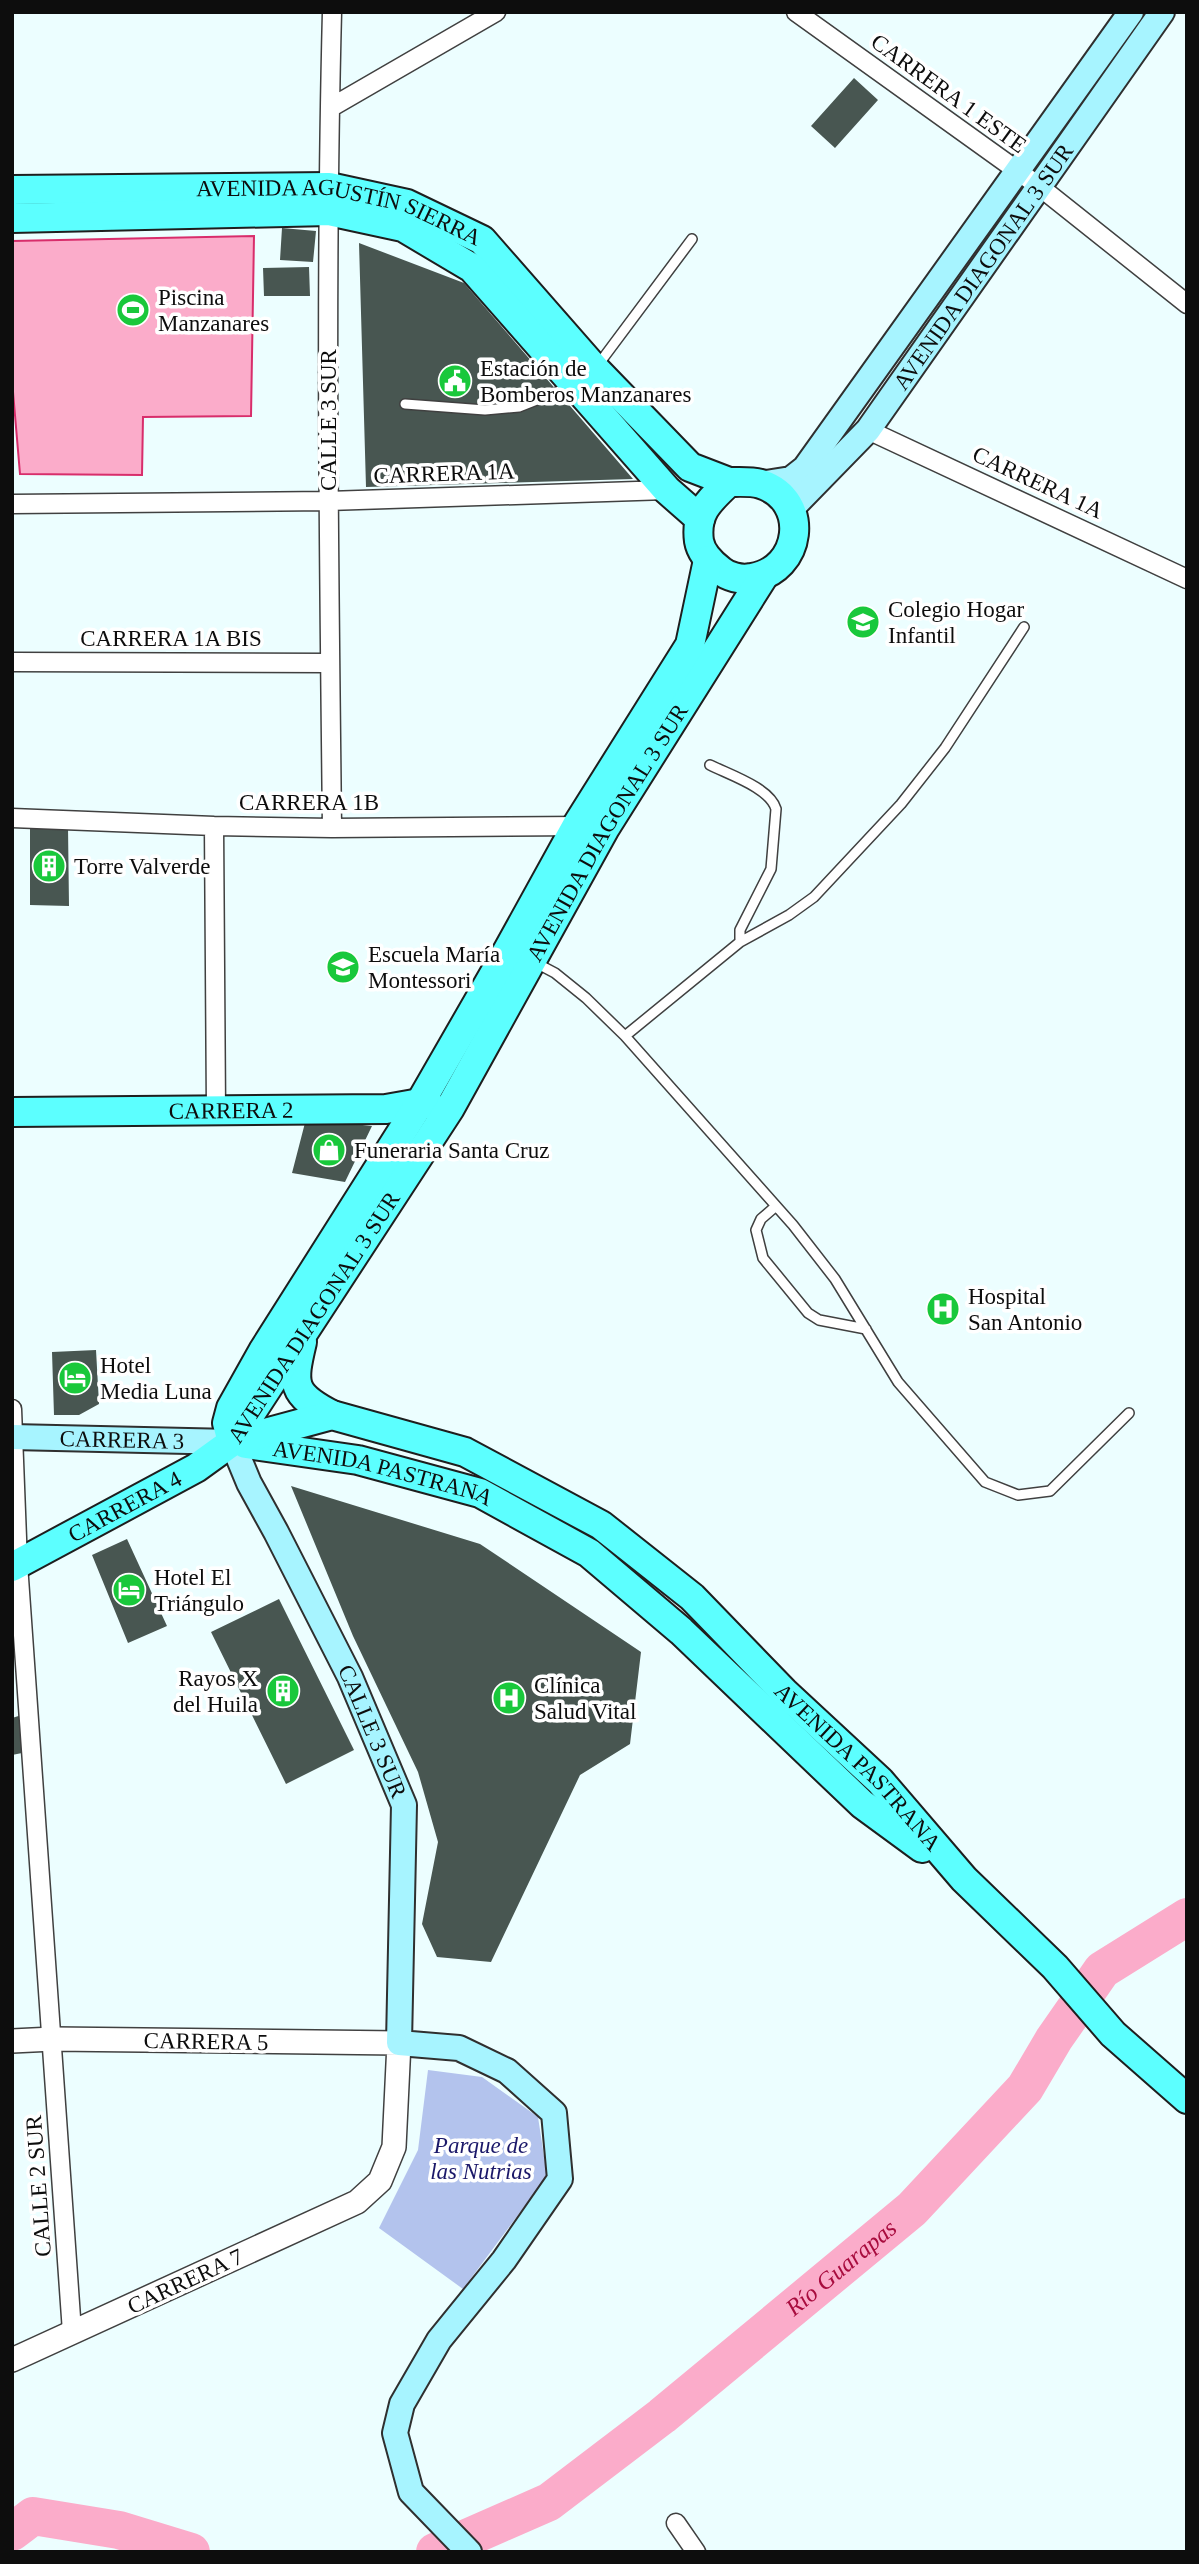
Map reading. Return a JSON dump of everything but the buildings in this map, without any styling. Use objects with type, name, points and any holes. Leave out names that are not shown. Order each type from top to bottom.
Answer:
[{"type":"main road","name":"AVENIDA DIAGONAL 3 SUR","points":[[760,484],[791,478],[805,468],[1131,12]]},
{"type":"main road","name":"AVENIDA DIAGONAL 3 SUR","points":[[791,509],[868,430],[1162,12]]},
{"type":"main road","name":"AVENIDA AGUSTÍN SIERRA","points":[[12,190],[329,199],[402,227],[472,268],[584,377],[690,467],[729,482]]},
{"type":"main road","name":"AVENIDA AGUSTÍN SIERRA","points":[[12,218],[329,199]]},
{"type":"main road","name":"AVENIDA AGUSTÍN SIERRA","points":[[584,377],[667,489],[700,519]]},
{"type":"main road","points":[[729,482],[760,484],[778,493],[791,509],[796,536],[785,561],[764,577],[744,579],[724,573],[708,560],[699,542],[700,519],[706,503],[729,482]]},
{"type":"main road","name":"AVENIDA DIAGONAL 3 SUR","points":[[233,1442],[450,1108],[577,825],[690,645],[708,560]]},
{"type":"main road","name":"AVENIDA DIAGONAL 3 SUR","points":[[233,1442],[227,1423],[231,1408],[263,1351],[420,1103],[605,828],[764,577]]},
{"type":"main road","name":"CARRERA 2","points":[[12,1112],[386,1110],[420,1103],[450,1108]]},
{"type":"main road","points":[[305,1329],[295,1373],[297,1389],[317,1408],[332,1415]]},
{"type":"main road","name":"AVENIDA PASTRANA","points":[[233,1442],[332,1415],[465,1452],[601,1525],[692,1597],[784,1692],[880,1781],[964,1879],[1055,1968],[1113,2034],[1187,2099]]},
{"type":"main road","name":"CARRERA 3","points":[[13,1437],[233,1442]]},
{"type":"main road","name":"AVENIDA PASTRANA","points":[[233,1442],[358,1460],[480,1493],[589,1553],[681,1631],[862,1804],[964,1879]]},
{"type":"main road","name":"CARRERA 4","points":[[15,1565],[196,1468],[233,1442]]},
{"type":"main road","name":"CALLE 3 SUR","points":[[233,1442],[248,1483],[276,1532],[349,1677],[404,1805],[400,2043]]},
{"type":"main road","points":[[400,2043],[459,2048],[508,2071],[554,2113],[560,2179],[504,2260],[439,2340],[402,2404],[395,2433],[411,2492],[469,2552]]},
{"type":"street","name":"CALLE 3 SUR","points":[[332,12],[328,501],[332,828]]},
{"type":"street","points":[[330,108],[496,12]]},
{"type":"street","name":"CARRERA 1 ESTE","points":[[796,12],[1040,187],[1187,304]]},
{"type":"street","name":"CARRERA 1A","points":[[868,430],[1187,579]]},
{"type":"street","name":"CARRERA 1A","points":[[12,504],[328,501],[667,489]]},
{"type":"street","name":"CARRERA 1A BIS","points":[[12,662],[330,663]]},
{"type":"street","name":"CARRERA 1B","points":[[12,818],[332,828],[577,825],[605,828]]},
{"type":"street","points":[[214,826],[216,1111]]},
{"type":"street","name":"CALLE 2 SUR","points":[[12,1409],[15,1565],[53,2039],[72,2332]]},
{"type":"street","name":"CARRERA 5","points":[[12,2041],[53,2039],[400,2043]]},
{"type":"street","name":"CALLE 3 SUR","points":[[357,2202],[380,2180],[394,2147],[400,2043]]},
{"type":"street","name":"CARRERA 7","points":[[12,2360],[357,2202]]},
{"type":"street","points":[[676,2523],[696,2552]]},
{"type":"lane","points":[[405,404],[485,410],[519,407],[584,377],[692,239]]},
{"type":"lane","points":[[625,1036],[740,942],[789,915],[814,897],[901,804],[945,748],[1024,627]]},
{"type":"lane","points":[[710,765],[763,792],[774,800],[776,810],[771,869],[740,930],[740,942]]},
{"type":"lane","points":[[519,955],[555,973],[586,998],[625,1036],[776,1206],[835,1279],[898,1382],[985,1482],[1018,1495],[1050,1491],[1129,1413]]},
{"type":"lane","points":[[776,1206],[761,1219],[756,1230],[763,1258],[808,1313],[819,1320],[866,1329]]},
{"type":"green space","name":"Parque de las Nutrias","points":[[428,2070],[482,2077],[538,2117],[547,2176],[463,2289],[379,2228],[418,2150]]},
{"type":"shaded area","name":"Piscina Manzanares","points":[[254,236],[251,416],[143,417],[142,475],[20,474],[12,380],[12,241]]},
{"type":"waterway","name":"Río Guarapas","points":[[435,2552],[549,2502],[662,2416],[912,2209],[1025,2088],[1054,2039],[1102,1970],[1187,1917]]},
{"type":"waterway","name":"Río Guarapas","points":[[12,2532],[33,2516],[119,2530],[191,2552]]},
{"type":"place","name":"Piscina Manzanares","points":[[133,310]]},
{"type":"place","name":"Estación de Bomberos Manzanares","points":[[455,381]]},
{"type":"place","name":"Colegio Hogar Infantil","points":[[863,622]]},
{"type":"place","name":"Torre Valverde","points":[[49,866]]},
{"type":"place","name":"Escuela María Montessori","points":[[343,967]]},
{"type":"place","name":"Funeraria Santa Cruz","points":[[329,1150]]},
{"type":"place","name":"Hospital San Antonio","points":[[943,1309]]},
{"type":"place","name":"Hotel Media Luna","points":[[75,1378]]},
{"type":"place","name":"Hotel El Triángulo","points":[[129,1590]]},
{"type":"place","name":"Rayos X del Huila","points":[[283,1691]]},
{"type":"place","name":"Clínica Salud Vital","points":[[509,1698]]}]
